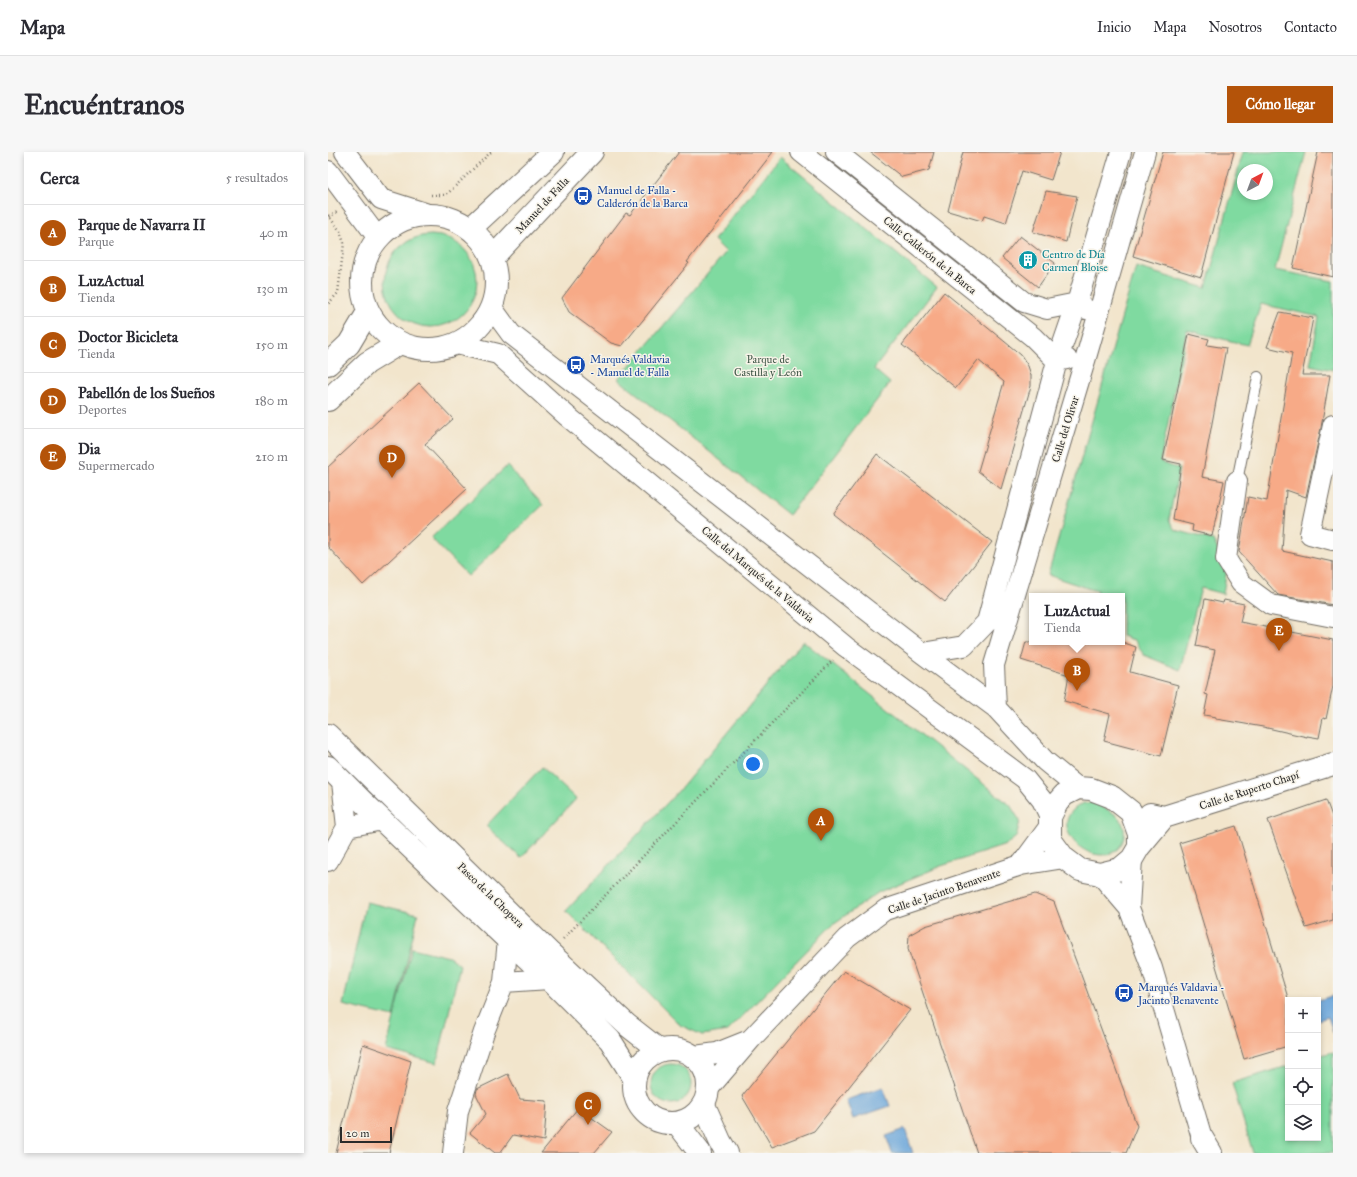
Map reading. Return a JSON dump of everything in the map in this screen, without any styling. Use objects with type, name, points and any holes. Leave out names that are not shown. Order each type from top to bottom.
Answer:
[{"type":"main road","points":[[471,228],[553,152]]},
{"type":"main road","name":"Manuel de Falla","points":[[493,257],[592,152]]},
{"type":"main road","points":[[426,204],[471,228],[481,237],[493,257],[497,285],[492,308],[477,331],[457,344],[423,349],[400,343],[382,331],[368,312],[362,292],[362,269],[378,238],[402,219],[426,204]]},
{"type":"main road","points":[[328,364],[349,344],[368,312]]},
{"type":"main road","points":[[328,400],[367,363],[400,343]]},
{"type":"main road","name":"Paseo de la Chopera","points":[[328,735],[550,953],[627,1025],[659,1050]]},
{"type":"main road","name":"Calle de Ruperto Chapí","points":[[1131,812],[1164,817],[1333,764]]},
{"type":"main road","name":"Paseo de la Chopera","points":[[335,775],[549,978],[610,1040],[634,1078]]},
{"type":"main road","points":[[1135,853],[1139,834],[1131,812],[1112,797],[1091,790],[1078,788],[1064,795],[1057,802],[1050,822],[1050,839],[1064,858],[1080,870],[1100,874],[1120,869],[1135,853],[1164,817]]},
{"type":"main road","points":[[706,1096],[692,1117],[677,1123],[659,1121],[644,1111],[635,1096],[634,1078],[639,1066],[648,1056],[659,1050],[678,1048],[695,1056],[706,1070],[706,1096],[720,1141],[726,1153]]},
{"type":"main road","points":[[677,1123],[700,1153]]},
{"type":"street","points":[[345,152],[381,199],[426,204]]},
{"type":"street","name":"Calle Calderón de la Barca","points":[[801,152],[1033,337],[1057,361]]},
{"type":"street","name":"Calle Calderón de la Barca","points":[[836,152],[1024,302],[1047,309],[1077,303]]},
{"type":"street","points":[[922,653],[964,646],[987,622],[1057,361],[1077,303],[1121,152]]},
{"type":"street","name":"Calle del Olivar","points":[[996,708],[994,665],[1087,354],[1145,152]]},
{"type":"street","points":[[330,179],[350,201],[378,238]]},
{"type":"street","points":[[1077,303],[1097,318]]},
{"type":"street","points":[[492,308],[511,334],[922,653],[996,708],[1045,760],[1078,788]]},
{"type":"street","name":"Calle del Marqués de la Valdavia","points":[[457,344],[498,354],[567,416],[846,647],[1025,779],[1042,800],[1050,822]]},
{"type":"street","points":[[1057,361],[1087,354]]},
{"type":"street","points":[[1333,425],[1310,534],[1333,540]]},
{"type":"street","points":[[1237,481],[1226,560],[1241,584],[1271,605],[1333,617]]},
{"type":"street","points":[[328,861],[347,827],[335,775]]},
{"type":"street","points":[[347,827],[382,820]]},
{"type":"street","points":[[1021,865],[1050,822]]},
{"type":"street","points":[[1129,908],[1135,853]]},
{"type":"street","name":"Calle de Jacinto Benavente","points":[[706,1096],[751,1039],[847,938],[885,910],[1021,865],[1064,858]]},
{"type":"street","points":[[1100,874],[1129,908],[1152,968],[1206,1148]]},
{"type":"street","points":[[453,1153],[458,1111],[484,1032],[504,982],[508,939]]},
{"type":"street","points":[[504,982],[549,978]]},
{"type":"street","points":[[695,1056],[717,1052],[751,1039]]},
{"type":"lane","points":[[1237,481],[1258,377]]},
{"type":"path","points":[[426,204],[446,195],[492,152]]},
{"type":"path","points":[[328,304],[338,293],[344,243],[340,231],[329,216],[350,201]]},
{"type":"path","points":[[550,953],[846,647]]},
{"type":"green space","points":[[1243,152],[1306,152],[1275,270],[1333,281],[1333,370],[1310,365],[1319,317],[1261,304],[1247,345],[1187,330],[1160,462],[1179,469],[1169,520],[1175,530],[1213,540],[1227,568],[1223,594],[1201,588],[1180,670],[1144,655],[1134,640],[1125,637],[1125,593],[1098,593],[1098,590],[1093,590],[1048,575],[1136,267],[1206,288],[1237,174],[1237,200],[1273,200],[1273,164],[1240,164]]},
{"type":"green space","name":"Parque de Castilla y León","points":[[780,157],[937,287],[874,369],[890,383],[789,515],[618,379],[726,252],[714,240]]},
{"type":"green space","points":[[431,235],[449,238],[464,248],[474,263],[477,281],[474,299],[464,314],[449,324],[431,327],[413,324],[398,314],[388,299],[385,281],[388,263],[398,248],[413,238]]},
{"type":"green space","points":[[507,466],[543,505],[468,576],[431,538]]},
{"type":"green space","points":[[803,641],[1010,805],[1020,821],[1016,837],[1006,845],[941,866],[879,892],[833,924],[728,1031],[702,1035],[680,1025],[566,911],[683,786]]},
{"type":"green space","points":[[542,767],[576,799],[521,858],[486,826]]},
{"type":"green space","points":[[1084,803],[1098,804],[1117,816],[1123,824],[1124,839],[1119,848],[1115,851],[1104,855],[1093,854],[1082,849],[1074,841],[1068,831],[1067,821],[1072,811]]},
{"type":"green space","points":[[366,902],[418,914],[394,1017],[343,1005]]},
{"type":"green space","points":[[412,948],[449,957],[460,965],[437,1063],[386,1050]]},
{"type":"green space","points":[[1333,1052],[1333,1153],[1253,1153],[1232,1083],[1285,1067],[1285,1141],[1321,1141],[1321,1055]]},
{"type":"green space","points":[[675,1064],[682,1067],[688,1073],[691,1084],[690,1092],[682,1101],[675,1104],[667,1104],[660,1101],[652,1092],[651,1080],[654,1073],[663,1065]]},
{"type":"water","points":[[1333,996],[1333,1033],[1328,1017],[1321,1019],[1321,999]]},
{"type":"water","points":[[883,1087],[890,1106],[853,1119],[846,1100]]},
{"type":"water","points":[[905,1129],[913,1153],[892,1153],[886,1136]]},
{"type":"building","points":[[679,152],[773,152],[687,262],[689,263],[622,346],[611,343],[569,312],[562,298],[626,213],[630,215]]},
{"type":"building","points":[[870,152],[934,152],[929,170],[902,177]]},
{"type":"building","points":[[963,152],[1060,152],[1051,180],[1022,171],[1006,223],[984,216],[982,221],[948,211]]},
{"type":"building","points":[[1163,152],[1234,152],[1201,277],[1133,256]]},
{"type":"building","points":[[1318,152],[1333,152],[1333,277],[1293,268]]},
{"type":"building","points":[[1046,191],[1077,196],[1066,242],[1033,232]]},
{"type":"building","name":"Centro de Día Carmen Bloise","points":[[1020,236],[1055,263],[1038,287],[1002,258]]},
{"type":"building","points":[[944,292],[1021,355],[1028,366],[1031,375],[1031,386],[1001,489],[978,471],[1004,382],[978,360],[956,388],[902,345]]},
{"type":"building","points":[[1280,312],[1313,318],[1302,375],[1330,375],[1321,428],[1306,497],[1286,490],[1282,551],[1333,562],[1333,605],[1278,595],[1239,552],[1248,497],[1267,501],[1292,353],[1267,347]]},
{"type":"building","points":[[1189,334],[1209,339],[1207,345],[1226,348],[1202,477],[1224,481],[1212,536],[1192,531],[1193,525],[1173,520],[1181,464],[1163,460]]},
{"type":"building","points":[[419,383],[453,419],[425,444],[467,489],[363,585],[328,547],[328,467]]},
{"type":"building","points":[[877,454],[992,542],[945,602],[833,514]]},
{"type":"building","points":[[1205,599],[1223,603],[1224,600],[1244,604],[1240,622],[1333,640],[1333,686],[1326,719],[1323,718],[1319,738],[1216,719],[1216,717],[1204,715],[1208,695],[1205,694],[1215,650],[1196,646]]},
{"type":"building","points":[[1026,642],[1029,642],[1029,645],[1125,645],[1125,643],[1136,647],[1130,672],[1178,685],[1161,756],[1104,741],[1110,714],[1064,701],[1069,675],[1021,660]]},
{"type":"building","points":[[1326,800],[1333,819],[1333,920],[1306,928],[1268,820]]},
{"type":"building","points":[[1236,826],[1288,997],[1285,997],[1285,1047],[1244,1059],[1179,843]]},
{"type":"building","points":[[1035,894],[1054,902],[1137,1126],[1126,1153],[977,1153],[908,949],[909,935],[925,926]]},
{"type":"building","points":[[844,971],[910,1010],[814,1131],[772,1147],[742,1096]]},
{"type":"building","points":[[363,1044],[411,1061],[389,1153],[336,1153]]},
{"type":"building","points":[[508,1074],[520,1099],[547,1101],[544,1141],[513,1135],[500,1153],[495,1153],[470,1133],[486,1114],[476,1094],[477,1089]]},
{"type":"building","points":[[578,1108],[612,1132],[594,1153],[541,1153]]},
{"type":"place","name":"Manuel de Falla - Calderón de la Barca","points":[[583,196]]},
{"type":"place","name":"Centro de Día Carmen Bloise","points":[[1028,260]]},
{"type":"place","name":"Marqués Valdavia - Manuel de Falla","points":[[576,365]]},
{"type":"place","name":"Pabellón de los Sueños","points":[[392,478]]},
{"type":"place","name":"Dia","points":[[1279,651]]},
{"type":"place","name":"LuzActual","points":[[1077,691]]},
{"type":"place","name":"Parque de Navarra II","points":[[821,841]]},
{"type":"place","name":"Marqués Valdavia - Jacinto Benavente","points":[[1124,993]]},
{"type":"place","name":"Doctor Bicicleta","points":[[588,1125]]}]
